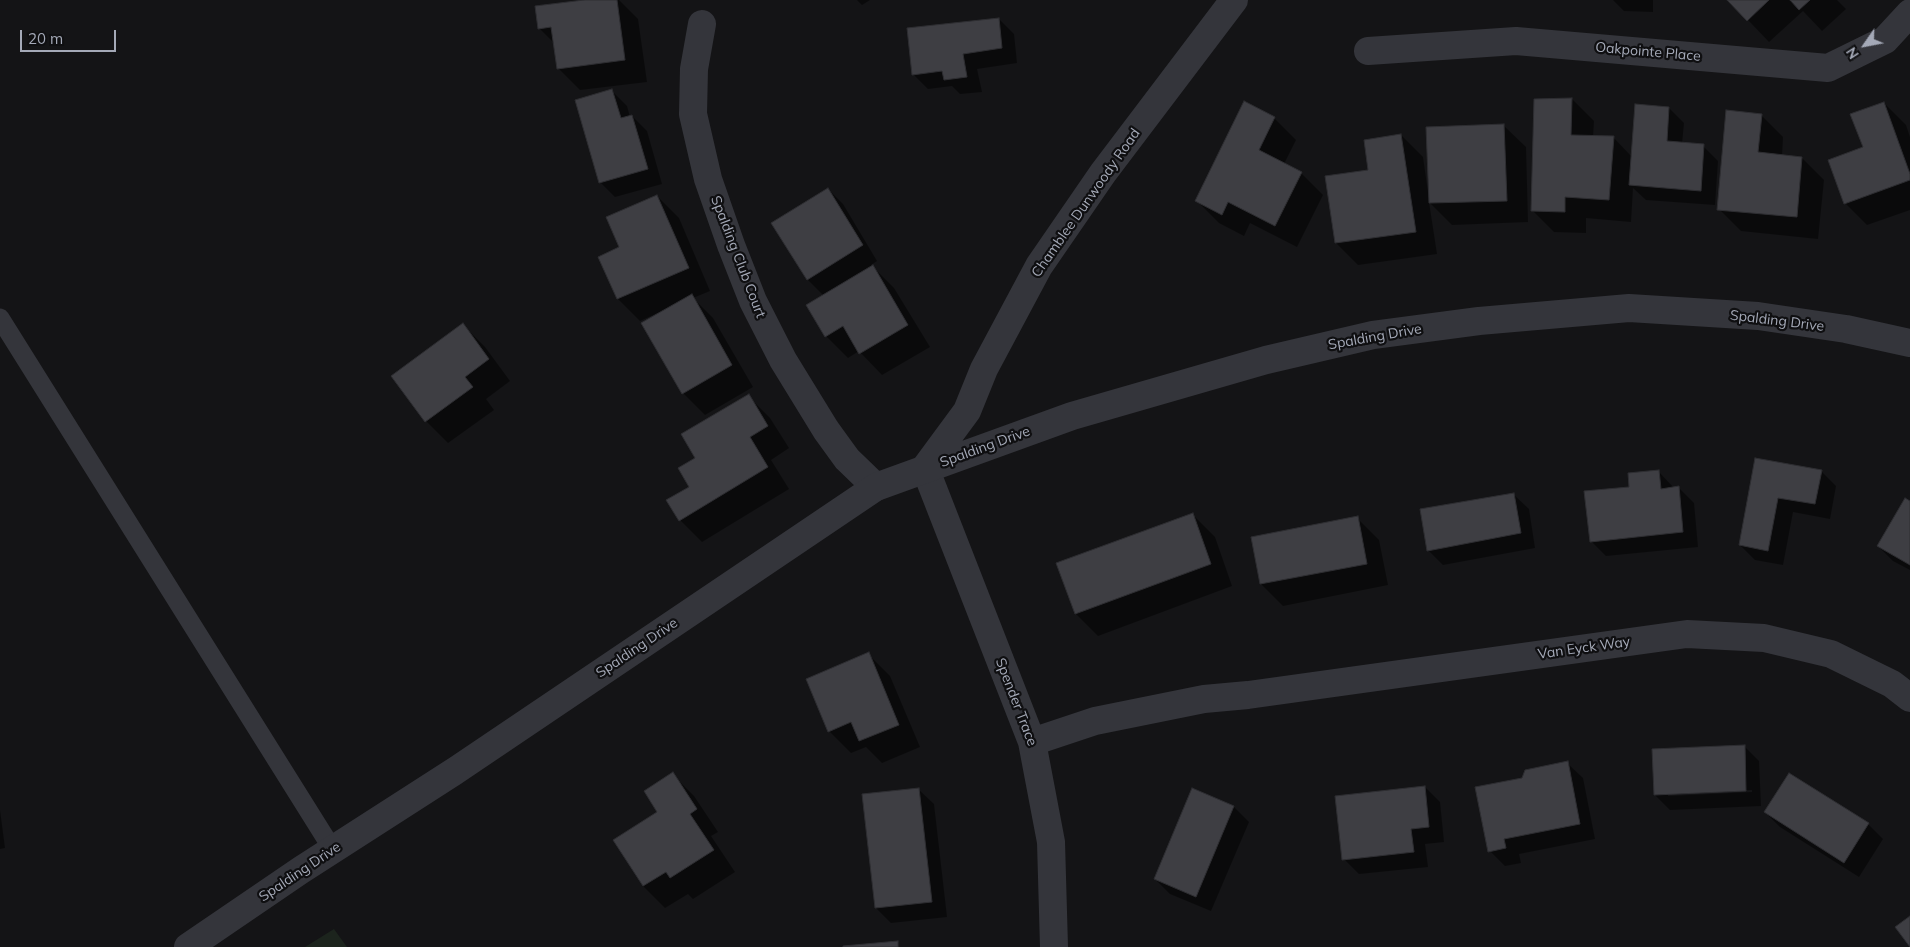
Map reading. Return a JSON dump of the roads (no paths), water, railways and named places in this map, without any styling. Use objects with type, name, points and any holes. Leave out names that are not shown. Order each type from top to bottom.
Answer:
[{"type":"street","name":"Chamblee Dunwoody Road","points":[[925,468],[967,411],[984,369],[1039,266],[1103,173],[1234,0]]},
{"type":"street","name":"Oakpointe Place","points":[[1368,51],[1516,41],[1828,68],[1885,40],[1910,13]]},
{"type":"street","name":"Spalding Club Court","points":[[702,24],[694,69],[693,114],[708,179],[730,245],[753,301],[783,360],[826,430],[847,459],[876,487]]},
{"type":"street","name":"Spalding Drive","points":[[188,947],[332,850],[471,760],[876,487],[1072,416],[1266,360],[1373,335],[1479,321],[1629,308],[1758,316],[1846,329],[1910,343]]},
{"type":"street","name":"Spender Trace","points":[[925,468],[1032,742],[1051,842],[1054,947]]},
{"type":"street","name":"Van Eyck Way","points":[[1032,742],[1095,721],[1204,699],[1248,695],[1688,634],[1764,638],[1831,654],[1892,684],[1910,698]]},
{"type":"lane","points":[[0,318],[332,850]]}]
